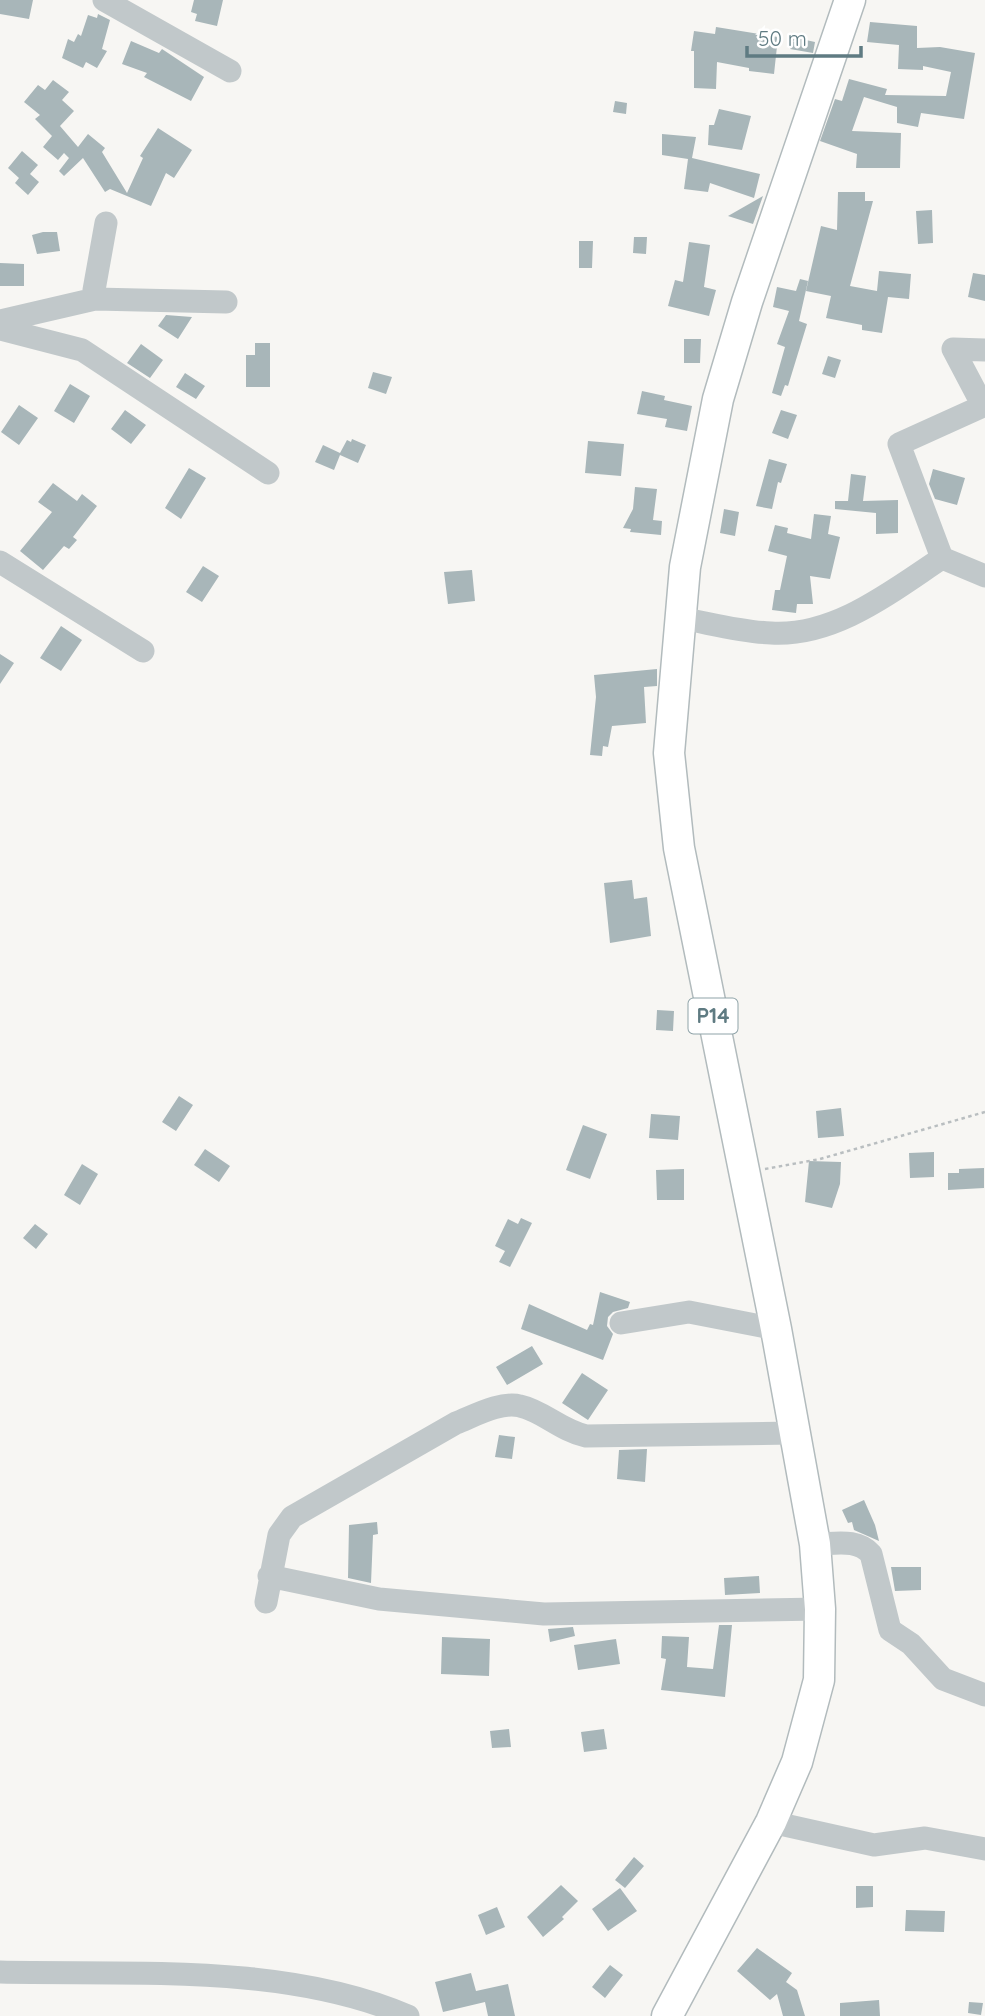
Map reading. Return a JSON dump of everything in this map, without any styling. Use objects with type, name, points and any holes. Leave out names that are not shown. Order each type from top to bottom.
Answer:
[{"type":"main road","name":"P14","points":[[667,2016],[771,1822],[797,1762],[811,1719],[819,1680],[820,1609],[815,1544],[776,1329],[671,796],[671,701],[691,523],[718,399],[747,302],[850,0]]},
{"type":"street","points":[[104,0],[230,71]]},
{"type":"street","points":[[95,299],[106,223]]},
{"type":"street","points":[[0,321],[95,299],[226,302]]},
{"type":"street","points":[[0,329],[82,351],[268,472]]},
{"type":"street","points":[[985,351],[953,349],[983,406],[899,444],[942,558],[985,576]]},
{"type":"street","points":[[680,618],[772,634],[821,627],[871,604],[942,558]]},
{"type":"street","points":[[0,562],[143,651]]},
{"type":"street","points":[[621,1323],[690,1312],[776,1329]]},
{"type":"street","points":[[266,1602],[279,1535],[292,1517],[480,1413],[520,1406],[561,1428],[586,1436],[794,1433]]},
{"type":"street","points":[[815,1544],[857,1543],[865,1547],[871,1554],[890,1630],[911,1644],[943,1679],[985,1695]]},
{"type":"street","points":[[269,1576],[379,1599],[544,1614],[820,1609]]},
{"type":"street","points":[[771,1822],[874,1845],[925,1838],[985,1849]]},
{"type":"street","points":[[0,1972],[248,1978],[293,1983],[347,1995],[408,2016]]},
{"type":"path","points":[[744,1172],[820,1159],[985,1112]]},
{"type":"building","points":[[0,0],[33,0],[29,19],[0,14]]},
{"type":"building","points":[[194,0],[223,0],[217,26],[195,21],[197,14],[191,12]]},
{"type":"building","points":[[98,14],[110,20],[102,49],[107,51],[97,68],[86,62],[83,68],[62,58],[68,39],[74,42],[78,34],[81,36],[88,15],[97,18]]},
{"type":"building","points":[[870,22],[917,26],[917,48],[940,47],[975,53],[964,119],[921,113],[918,127],[897,123],[897,107],[864,97],[852,131],[901,133],[900,168],[856,168],[857,154],[820,141],[835,99],[842,101],[849,79],[887,89],[885,95],[946,96],[951,72],[923,66],[923,70],[898,69],[899,45],[867,42]]},
{"type":"building","points":[[716,27],[778,37],[774,74],[749,71],[749,68],[717,62],[716,89],[694,88],[694,51],[691,51],[694,31],[715,34]]},
{"type":"building","points":[[792,37],[815,42],[813,53],[790,49]]},
{"type":"building","points":[[131,41],[159,53],[162,49],[204,77],[191,101],[144,77],[147,73],[122,64]]},
{"type":"building","points":[[53,80],[69,92],[62,100],[74,111],[60,126],[78,147],[88,134],[105,148],[102,152],[127,193],[143,158],[140,156],[158,128],[192,150],[174,178],[166,173],[151,206],[110,189],[105,192],[83,158],[64,176],[59,171],[69,158],[64,153],[58,160],[43,147],[52,136],[35,119],[40,115],[24,102],[38,85],[45,90]]},
{"type":"building","points":[[615,101],[627,103],[626,114],[613,112]]},
{"type":"building","points":[[719,109],[751,116],[742,150],[708,145],[709,125],[714,125]]},
{"type":"building","points":[[662,134],[696,137],[692,158],[760,174],[754,198],[710,183],[708,192],[684,189],[688,159],[662,155]]},
{"type":"building","points":[[22,151],[38,165],[30,174],[39,182],[28,195],[15,183],[19,178],[8,168]]},
{"type":"building","points":[[838,192],[865,192],[865,201],[873,201],[850,286],[877,291],[879,271],[911,274],[909,299],[888,297],[882,333],[862,330],[862,325],[826,318],[831,296],[806,291],[821,226],[837,230]]},
{"type":"building","points":[[763,196],[753,224],[728,216]]},
{"type":"building","points":[[932,210],[933,243],[918,244],[916,211]]},
{"type":"building","points":[[57,232],[60,251],[37,254],[32,235]]},
{"type":"building","points":[[634,237],[647,237],[646,254],[633,253]]},
{"type":"building","points":[[579,241],[593,241],[592,268],[579,268]]},
{"type":"building","points":[[689,242],[710,245],[704,287],[716,290],[709,316],[668,306],[675,280],[683,282]]},
{"type":"building","points":[[0,263],[24,264],[24,286],[0,286]]},
{"type":"building","points":[[973,273],[985,275],[985,301],[968,297]]},
{"type":"building","points":[[800,279],[808,281],[799,321],[807,324],[788,386],[785,385],[781,396],[772,393],[785,347],[777,344],[789,311],[773,307],[777,287],[796,291]]},
{"type":"building","points":[[166,315],[192,317],[178,339],[158,326]]},
{"type":"building","points":[[684,339],[701,339],[700,363],[684,363]]},
{"type":"building","points":[[255,343],[270,343],[270,387],[246,387],[246,355],[255,355]]},
{"type":"building","points":[[141,344],[163,360],[150,378],[127,363]]},
{"type":"building","points":[[828,356],[841,360],[835,378],[822,374]]},
{"type":"building","points":[[373,372],[392,377],[386,394],[368,388]]},
{"type":"building","points":[[185,373],[205,386],[196,399],[176,387]]},
{"type":"building","points":[[70,384],[90,396],[74,423],[54,411]]},
{"type":"building","points":[[642,391],[665,396],[664,400],[692,406],[687,431],[665,427],[667,419],[637,414]]},
{"type":"building","points":[[19,405],[38,418],[19,445],[1,432]]},
{"type":"building","points":[[125,410],[146,425],[131,444],[111,429]]},
{"type":"building","points":[[781,410],[797,415],[788,439],[772,433]]},
{"type":"building","points":[[352,439],[366,445],[358,463],[340,455],[334,470],[315,462],[323,445],[340,453],[347,440],[351,442]]},
{"type":"building","points":[[588,441],[624,444],[621,476],[585,473]]},
{"type":"building","points":[[769,459],[787,464],[781,483],[778,482],[772,509],[756,506]]},
{"type":"building","points":[[189,468],[206,478],[181,519],[165,508]]},
{"type":"building","points":[[933,469],[965,478],[957,505],[935,499],[929,484]]},
{"type":"building","points":[[851,474],[866,476],[863,501],[898,500],[898,533],[876,534],[876,513],[835,509],[835,501],[848,501]]},
{"type":"building","points":[[53,483],[77,501],[82,494],[97,506],[73,537],[77,540],[69,549],[64,546],[43,570],[20,551],[52,512],[38,502]]},
{"type":"building","points":[[635,487],[657,489],[653,520],[662,521],[661,535],[630,532],[631,529],[623,528],[633,509]]},
{"type":"building","points":[[724,509],[739,512],[735,536],[720,533]]},
{"type":"building","points":[[814,514],[831,516],[828,534],[840,537],[830,579],[810,576],[813,604],[797,604],[796,613],[772,610],[775,590],[780,590],[787,556],[768,551],[775,525],[788,528],[787,533],[811,539]]},
{"type":"building","points":[[203,566],[219,576],[202,602],[186,592]]},
{"type":"building","points":[[472,570],[475,601],[448,604],[444,572]]},
{"type":"building","points":[[61,626],[82,640],[61,671],[40,658]]},
{"type":"building","points":[[0,654],[14,663],[0,684]]},
{"type":"building","points":[[657,669],[657,686],[644,687],[646,723],[612,726],[608,747],[603,746],[602,756],[590,755],[596,697],[594,675]]},
{"type":"building","points":[[632,880],[634,899],[647,897],[651,936],[610,943],[604,883]]},
{"type":"building","points":[[657,1010],[674,1011],[673,1031],[656,1030]]},
{"type":"building","points":[[179,1096],[193,1105],[176,1131],[162,1122]]},
{"type":"building","points":[[841,1108],[844,1136],[818,1138],[816,1111]]},
{"type":"building","points":[[651,1114],[680,1116],[678,1140],[649,1138]]},
{"type":"building","points":[[583,1125],[607,1134],[590,1179],[566,1170]]},
{"type":"building","points":[[205,1149],[230,1166],[219,1182],[194,1165]]},
{"type":"building","points":[[934,1152],[934,1177],[910,1178],[909,1153]]},
{"type":"building","points":[[809,1161],[841,1162],[840,1184],[832,1208],[805,1202]]},
{"type":"building","points":[[82,1164],[98,1174],[80,1205],[64,1195]]},
{"type":"building","points":[[984,1168],[984,1188],[948,1190],[948,1173],[959,1173],[959,1169]]},
{"type":"building","points":[[684,1169],[684,1200],[657,1200],[656,1170]]},
{"type":"building","points":[[521,1218],[532,1223],[510,1267],[499,1262],[505,1251],[495,1246],[508,1219],[518,1224]]},
{"type":"building","points":[[35,1224],[48,1234],[36,1249],[23,1238]]},
{"type":"building","points":[[600,1292],[630,1302],[628,1308],[613,1312],[608,1317],[607,1326],[613,1334],[603,1360],[521,1329],[529,1304],[587,1330],[590,1324],[593,1325]]},
{"type":"building","points":[[532,1346],[543,1364],[507,1385],[496,1367]]},
{"type":"building","points":[[582,1373],[608,1390],[588,1420],[562,1403]]},
{"type":"building","points":[[499,1435],[515,1437],[512,1459],[495,1457]]},
{"type":"building","points":[[647,1449],[645,1482],[617,1479],[619,1450]]},
{"type":"building","points":[[864,1500],[879,1541],[854,1530],[852,1522],[848,1523],[842,1510]]},
{"type":"building","points":[[377,1522],[378,1534],[373,1535],[371,1583],[348,1578],[349,1525]]},
{"type":"building","points":[[891,1567],[921,1567],[921,1590],[895,1591]]},
{"type":"building","points":[[759,1576],[760,1593],[725,1595],[724,1578]]},
{"type":"building","points":[[719,1625],[732,1625],[725,1697],[661,1690],[666,1659],[661,1658],[662,1636],[689,1637],[687,1667],[713,1669]]},
{"type":"building","points":[[573,1627],[575,1636],[550,1642],[548,1629]]},
{"type":"building","points":[[442,1637],[490,1639],[489,1676],[441,1674]]},
{"type":"building","points":[[616,1639],[620,1664],[578,1670],[574,1645]]},
{"type":"building","points":[[509,1729],[511,1747],[492,1748],[490,1731]]},
{"type":"building","points":[[604,1729],[607,1749],[584,1752],[581,1732]]},
{"type":"building","points":[[634,1857],[644,1866],[625,1888],[615,1880]]},
{"type":"building","points":[[561,1885],[578,1901],[562,1917],[564,1919],[543,1937],[527,1917]]},
{"type":"building","points":[[856,1886],[873,1886],[873,1907],[856,1908]]},
{"type":"building","points":[[620,1888],[637,1911],[608,1931],[592,1909]]},
{"type":"building","points":[[497,1907],[505,1927],[486,1935],[478,1915]]},
{"type":"building","points":[[906,1910],[945,1911],[944,1932],[905,1931]]},
{"type":"building","points":[[757,1948],[792,1973],[786,1982],[797,1990],[805,2016],[783,2016],[777,1994],[770,2000],[737,1971]]},
{"type":"building","points":[[610,1965],[623,1975],[605,1998],[592,1987]]},
{"type":"building","points":[[471,1973],[476,1991],[508,1984],[515,2016],[488,2016],[485,2002],[443,2012],[435,1982]]},
{"type":"building","points":[[879,2000],[880,2016],[840,2016],[840,2003]]},
{"type":"building","points":[[969,2002],[983,2003],[981,2015],[968,2013]]}]
